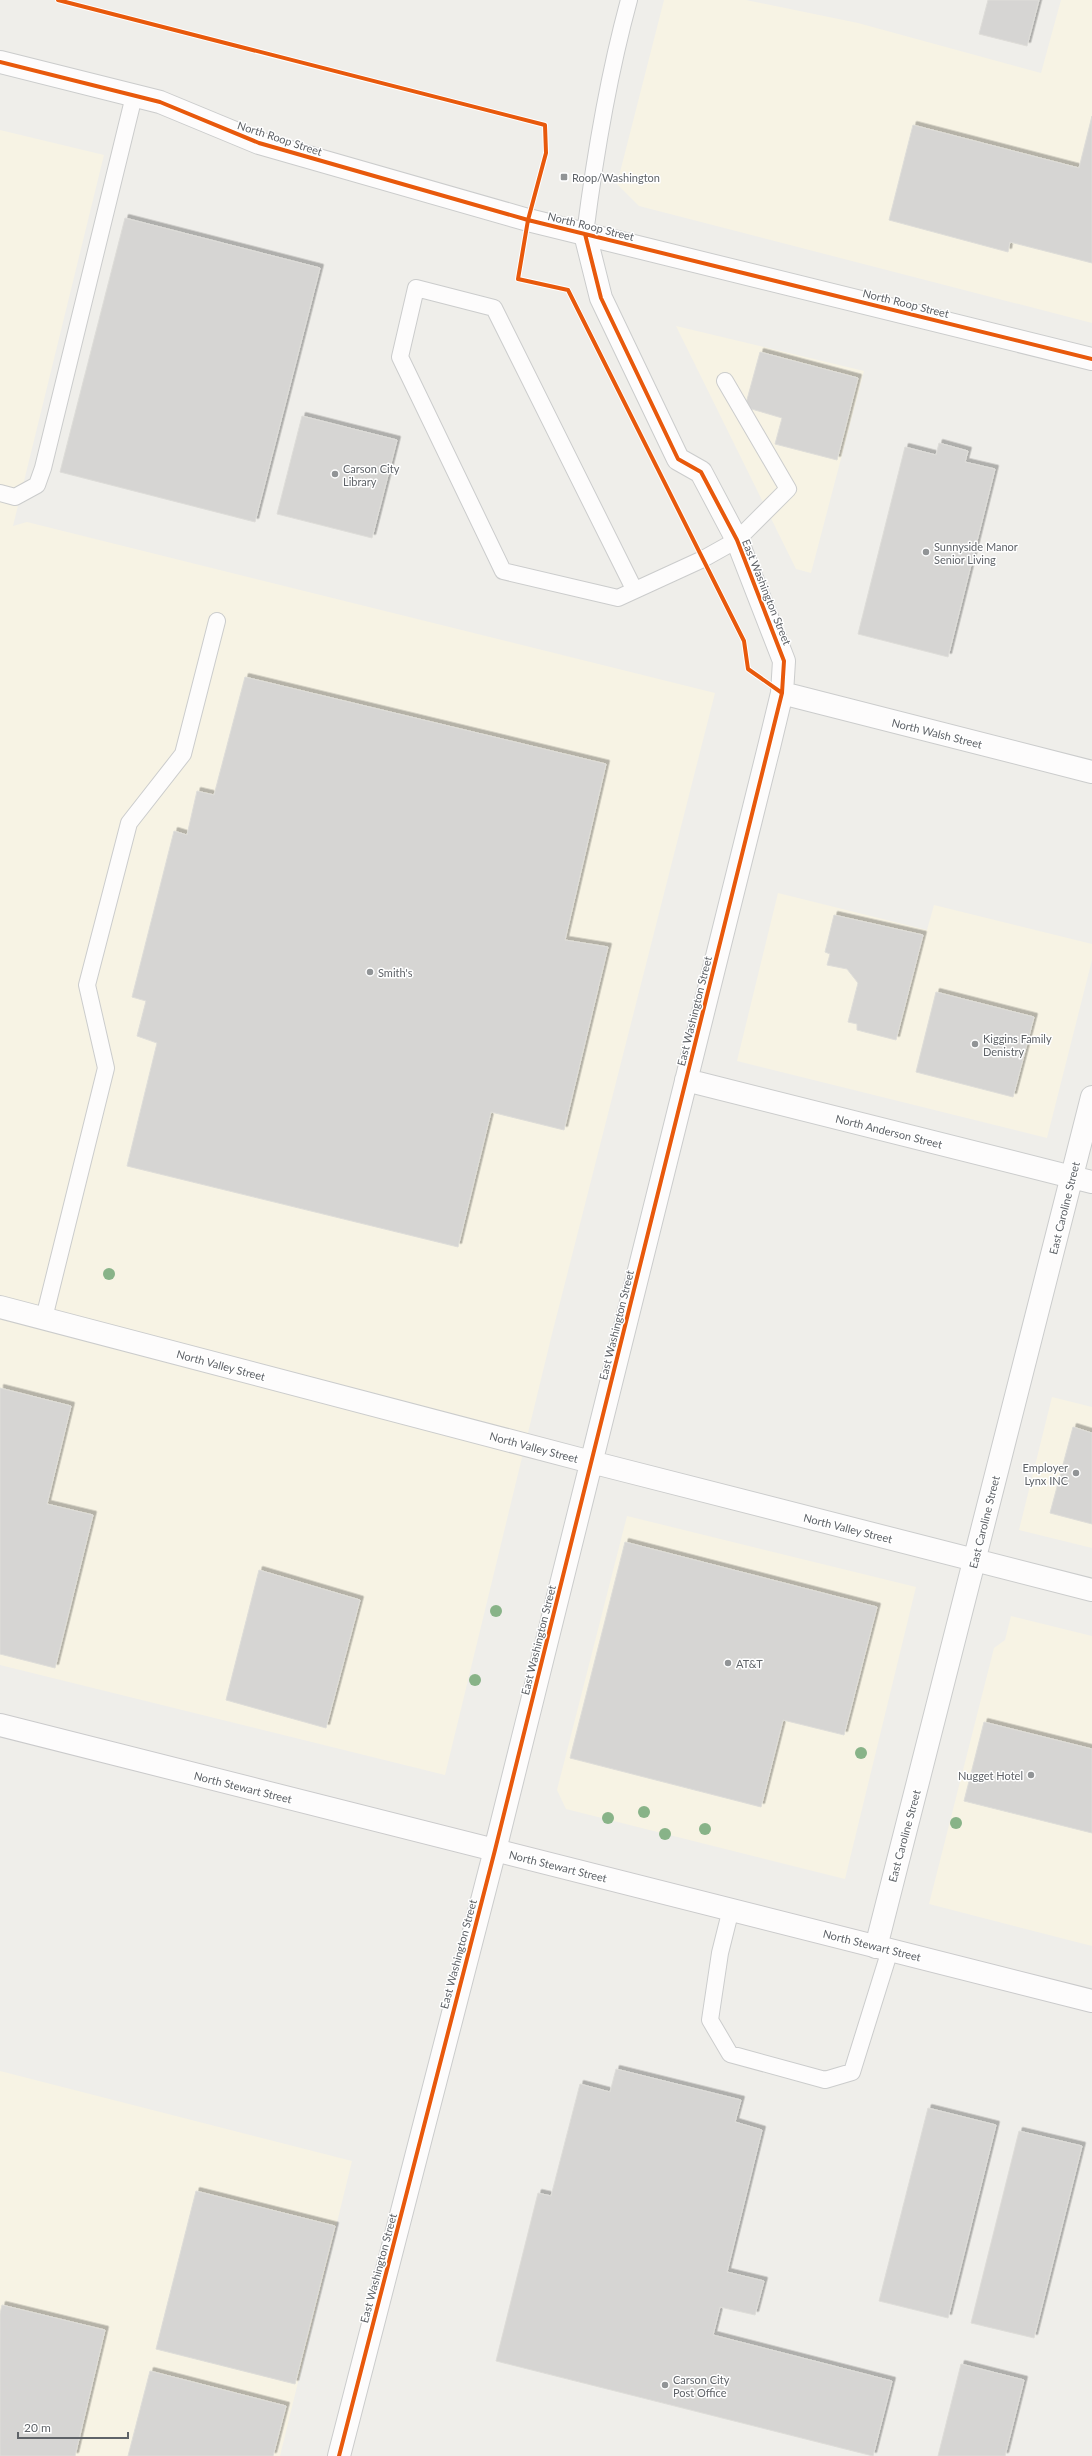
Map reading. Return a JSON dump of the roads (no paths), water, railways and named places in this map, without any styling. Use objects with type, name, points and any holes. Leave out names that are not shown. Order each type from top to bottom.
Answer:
[{"type":"street","name":"North Roop Street","points":[[0,62],[160,102],[259,144],[520,218],[1092,359]]},
{"type":"street","name":"East Washington Street","points":[[339,2456],[494,1850],[782,693],[784,661],[737,540],[701,472],[678,459],[601,298],[586,234]]},
{"type":"street","name":"North Walsh Street","points":[[782,693],[1092,772]]},
{"type":"street","name":"North Anderson Street","points":[[686,1080],[1082,1179]]},
{"type":"street","name":"East Caroline Street","points":[[883,1948],[975,1560],[1082,1179],[1092,1097]]},
{"type":"street","name":"North Valley Street","points":[[0,1307],[591,1462],[1092,1590]]},
{"type":"street","name":"North Stewart Street","points":[[0,1725],[1092,2001]]},
{"type":"lane","points":[[586,234],[596,150],[618,41],[629,0]]},
{"type":"lane","points":[[0,493],[15,497],[37,484],[44,468],[134,96]]},
{"type":"lane","points":[[634,589],[494,308],[416,288],[400,357],[503,571],[618,598],[634,589],[703,559],[737,540],[788,489],[725,381]]},
{"type":"lane","points":[[44,1318],[106,1068],[87,985],[129,823],[183,754],[217,621]]},
{"type":"lane","points":[[731,1909],[720,1954],[710,2020],[730,2054],[825,2080],[852,2072],[883,1948]]},
{"type":"place","name":"Roop/Washington","points":[[564,177]]},
{"type":"place","name":"Carson City Library","points":[[335,474]]},
{"type":"place","name":"Sunnyside Manor Senior Living","points":[[926,552]]},
{"type":"place","name":"Smith's","points":[[370,972]]},
{"type":"place","name":"Kiggins Family Denistry","points":[[975,1044]]},
{"type":"place","name":"Employer Lynx INC","points":[[1076,1473]]},
{"type":"place","name":"AT&T","points":[[728,1663]]},
{"type":"place","name":"Nugget Hotel","points":[[1031,1775]]},
{"type":"place","name":"Carson City Post Office","points":[[665,2385]]}]
